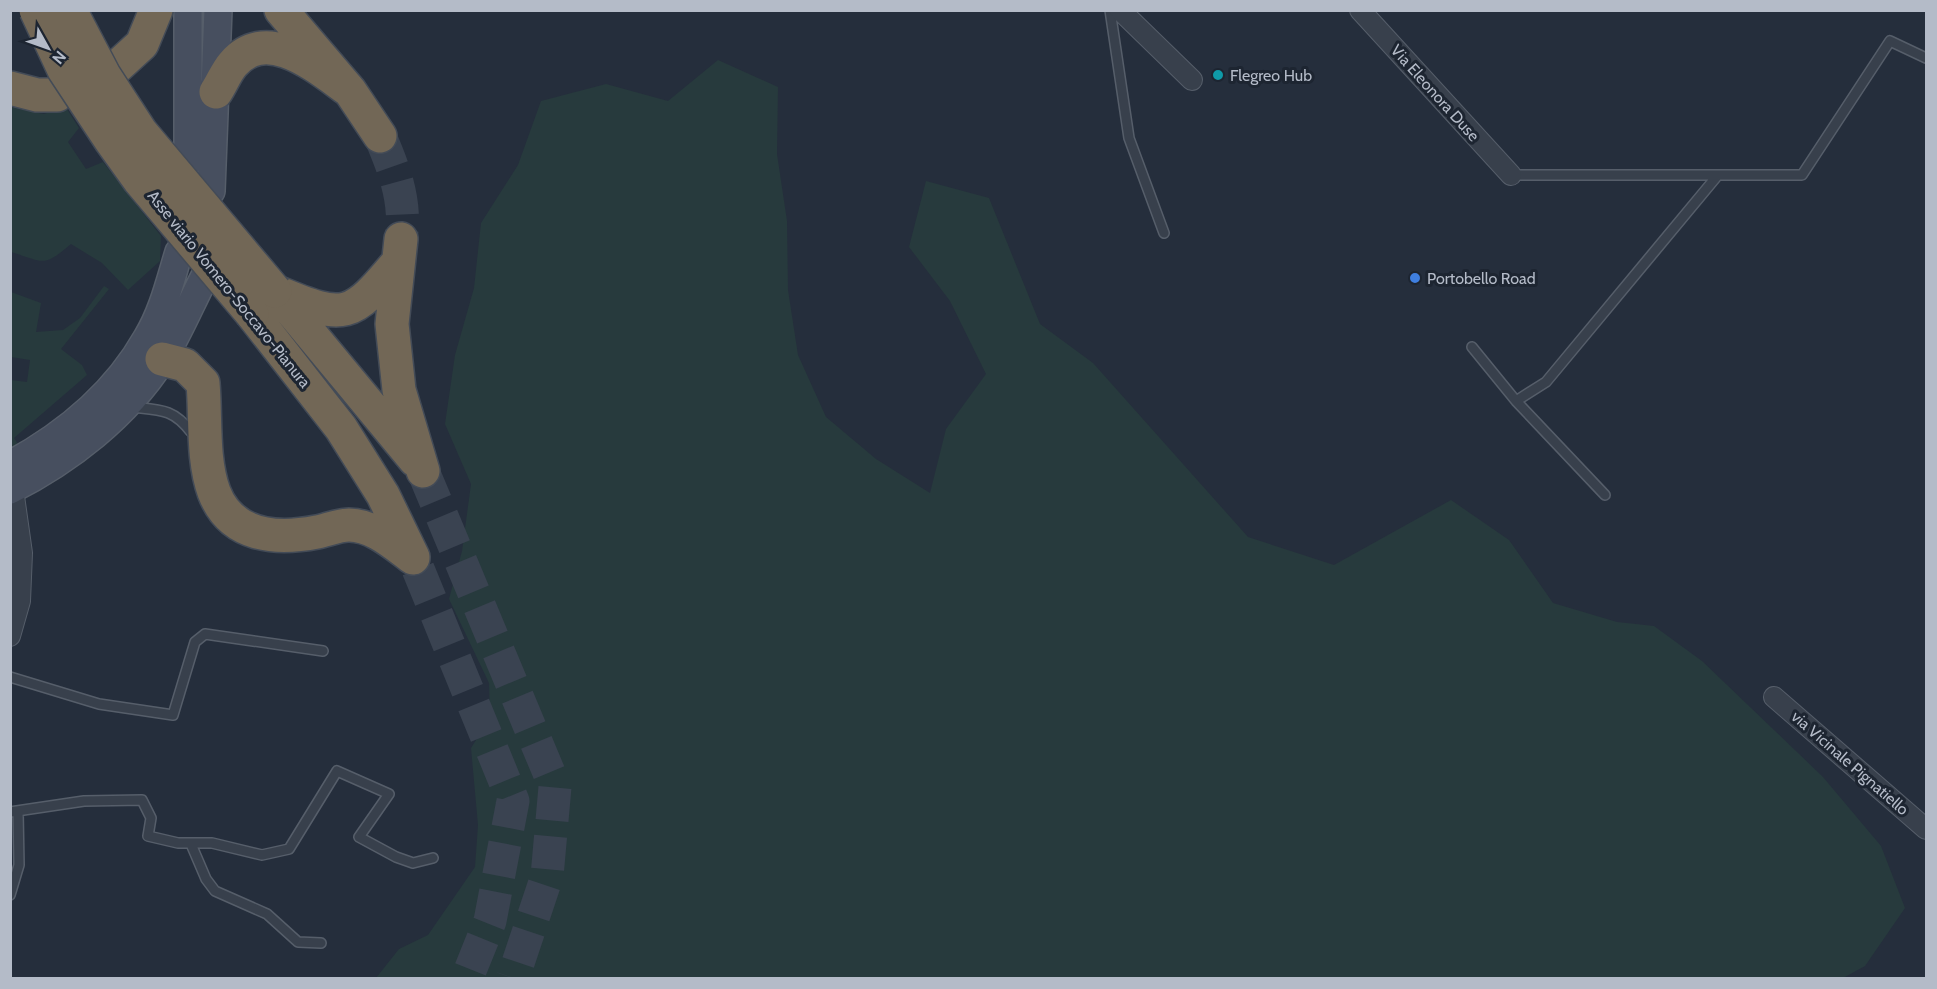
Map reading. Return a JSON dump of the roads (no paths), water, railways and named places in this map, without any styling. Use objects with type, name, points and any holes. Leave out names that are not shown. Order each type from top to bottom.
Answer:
[{"type":"highway","name":"Asse viario Vomero-Soccavo-Pianura","points":[[36,10],[64,70],[139,180],[252,314],[342,428],[383,495],[415,563],[383,536],[367,529],[348,525],[315,533],[280,536],[255,533],[224,513],[214,491],[207,460],[203,383],[185,365],[162,359]]},
{"type":"highway","name":"Asse viario Vomero-Soccavo-Pianura","points":[[70,10],[104,75],[141,132],[423,471],[399,390],[392,324],[400,250],[373,291],[354,308],[326,310],[275,291]]},
{"type":"highway","points":[[118,66],[142,44],[156,10]]},
{"type":"highway","points":[[281,10],[351,91],[380,136]]},
{"type":"highway","points":[[216,92],[233,64],[245,54],[258,49],[273,49],[300,57],[351,91]]},
{"type":"highway","points":[[10,88],[38,95],[57,95]]},
{"type":"street","points":[[188,10],[188,162]]},
{"type":"street","points":[[211,191],[218,10]]},
{"type":"street","points":[[1120,10],[1192,80]]},
{"type":"street","name":"Via Eleonora Duse","points":[[1360,10],[1511,175]]},
{"type":"street","points":[[11,481],[102,397],[129,365],[152,328],[166,298],[179,252]]},
{"type":"street","points":[[11,481],[47,470],[93,437],[125,406],[162,359],[204,278]]},
{"type":"street","points":[[10,636],[21,601],[22,553],[11,481]]},
{"type":"street","name":"via Vicinale Pignatiello","points":[[1774,697],[1926,829]]},
{"type":"lane","points":[[1110,10],[1129,138],[1164,232]]},
{"type":"lane","points":[[1511,175],[1802,175],[1890,41],[1926,58]]},
{"type":"lane","points":[[1516,402],[1546,382],[1718,175]]},
{"type":"lane","points":[[1472,347],[1516,402],[1605,495]]},
{"type":"lane","points":[[125,406],[160,410],[180,417],[191,432]]},
{"type":"lane","points":[[10,676],[99,704],[173,715],[195,642],[205,634],[323,651]]},
{"type":"lane","points":[[10,895],[19,865],[14,811],[84,801],[142,800],[151,818],[148,836],[178,843],[212,843],[262,855],[289,849],[337,771],[389,794],[359,837],[413,863],[433,858]]},
{"type":"lane","points":[[191,844],[206,879],[215,891],[267,914],[298,942],[321,943]]},
{"type":"tunnel","points":[[380,136],[401,199],[401,239]]},
{"type":"tunnel","points":[[423,471],[555,787],[547,876],[513,978]]},
{"type":"tunnel","points":[[418,569],[513,801],[490,921],[467,978]]},
{"type":"place","name":"Flegreo Hub","points":[[1218,75]]},
{"type":"place","name":"Portobello Road","points":[[1415,278]]}]
